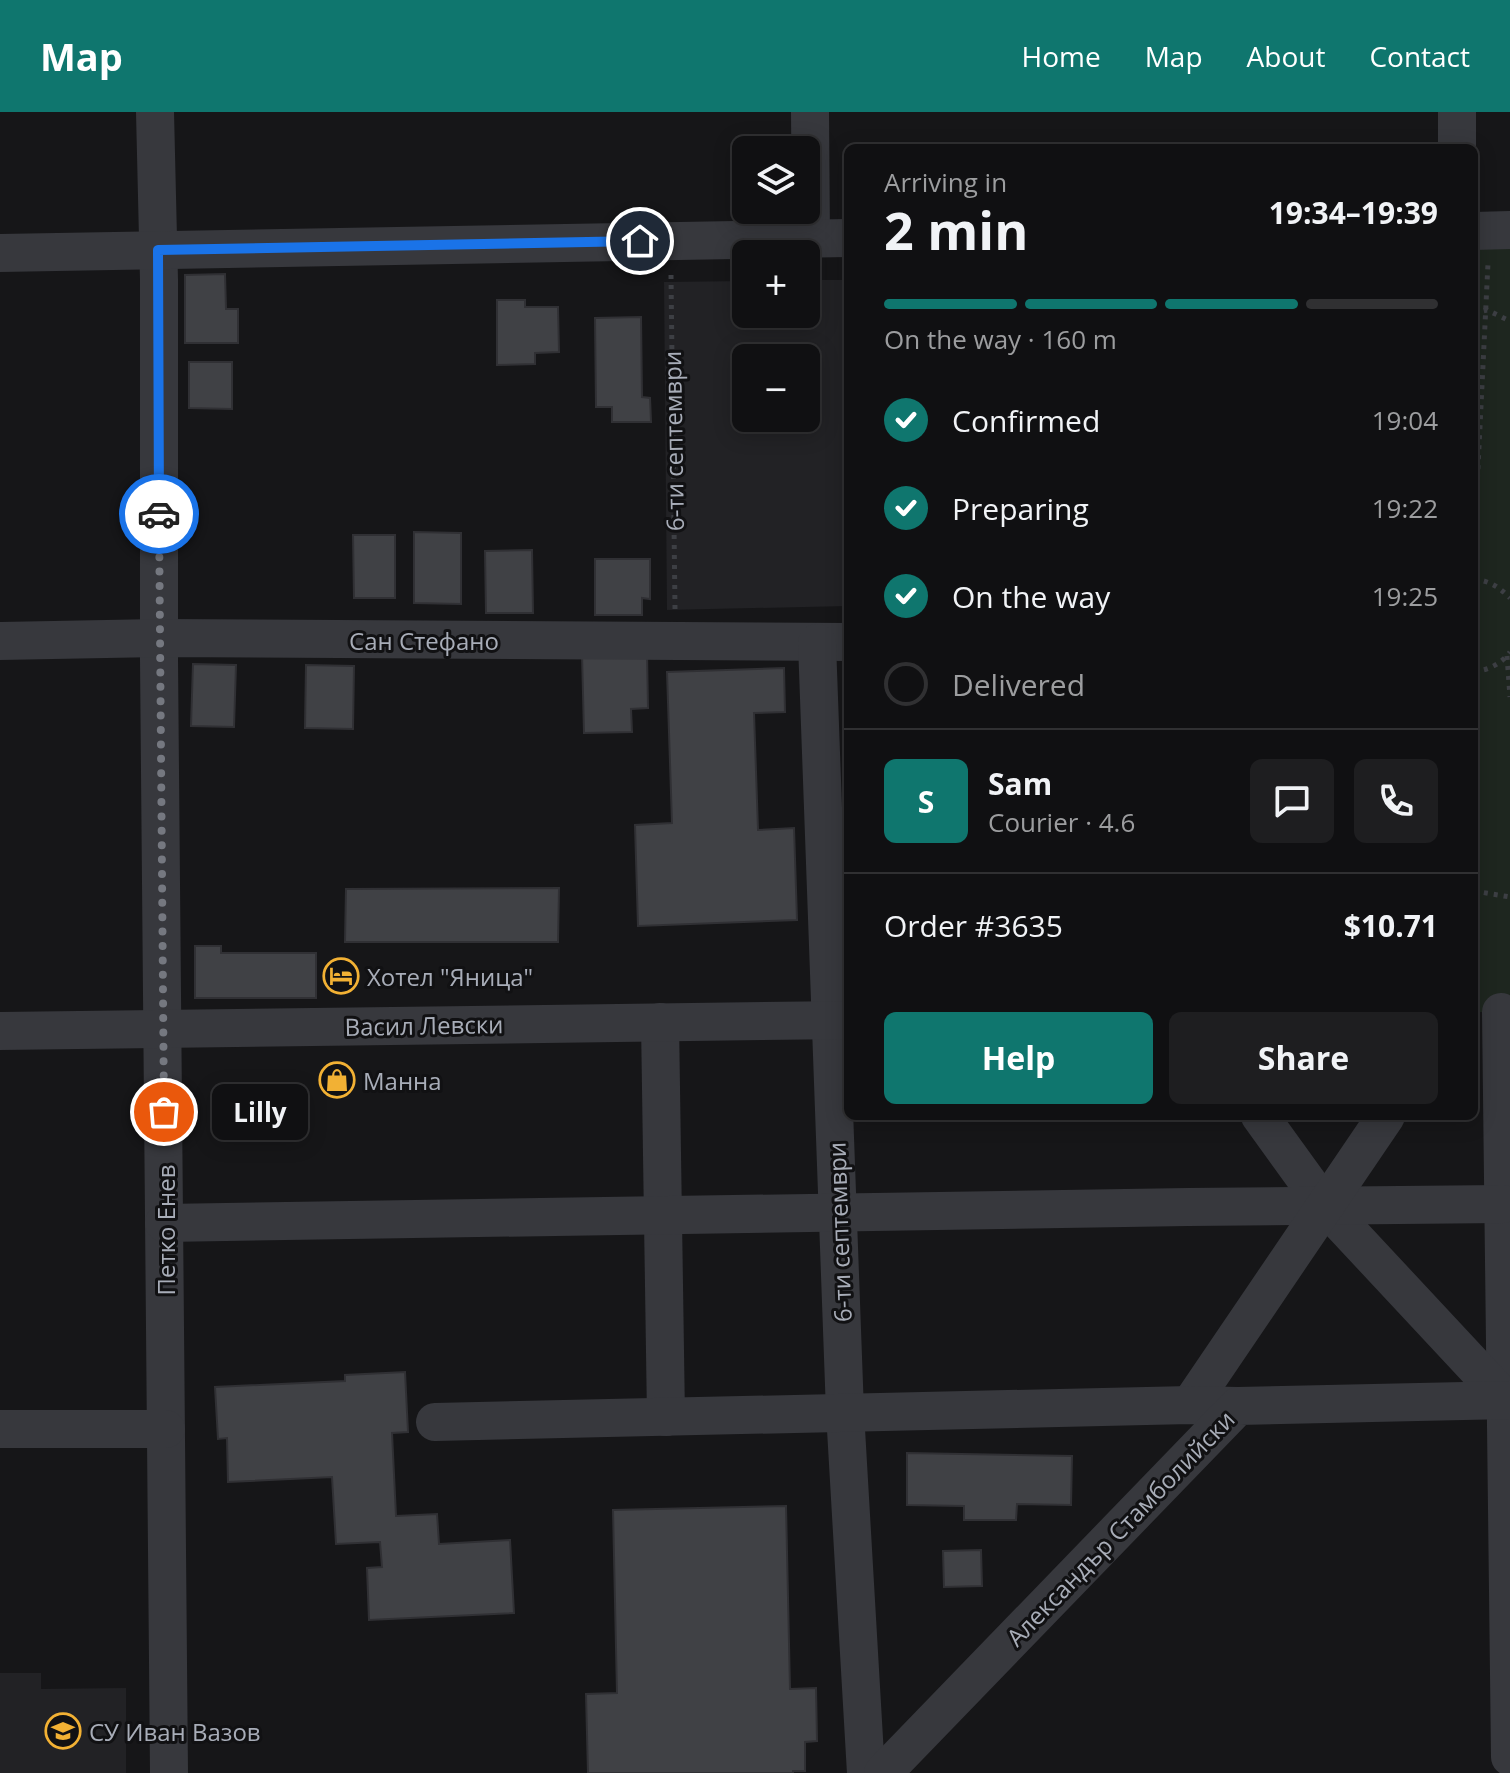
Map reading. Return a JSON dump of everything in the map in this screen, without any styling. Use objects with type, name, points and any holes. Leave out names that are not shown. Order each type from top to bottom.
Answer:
[{"type":"street","name":"Петко Енев","points":[[155,112],[169,1773]]},
{"type":"street","points":[[0,253],[830,238],[810,112]]},
{"type":"street","points":[[1457,112],[1457,144]]},
{"type":"street","name":"Сан Стефано","points":[[0,641],[159,638],[832,642]]},
{"type":"street","name":"6-ти септември","points":[[832,642],[840,1020],[838,1213],[845,1412],[866,1773]]},
{"type":"street","points":[[1495,1012],[1508,1400],[1510,1757]]},
{"type":"street","name":"Васил Левски","points":[[0,1031],[840,1020]]},
{"type":"street","points":[[660,1022],[666,1417]]},
{"type":"street","points":[[1263,1120],[1325,1206],[1508,1400]]},
{"type":"street","points":[[1190,1405],[1383,1120]]},
{"type":"street","points":[[164,1223],[1503,1204]]},
{"type":"street","name":"Александър Стамболийски","points":[[883,1773],[1238,1406],[1508,1400]]},
{"type":"street","points":[[435,1422],[1238,1406]]},
{"type":"street","points":[[0,1429],[166,1429]]},
{"type":"street","points":[[1500,1773],[1510,1773]]},
{"type":"path","points":[[1478,475],[1491,231]]},
{"type":"path","name":"6-ти септември","points":[[670,241],[676,642]]},
{"type":"path","points":[[1478,312],[1487,310],[1510,321]]},
{"type":"path","points":[[1478,580],[1501,588],[1510,598]]},
{"type":"path","points":[[1478,671],[1495,666],[1509,654]]},
{"type":"path","points":[[1509,654],[1510,697]]},
{"type":"path","points":[[1478,892],[1510,897]]},
{"type":"shaded area","points":[[1510,230],[1510,1012],[1478,1012],[1478,231]]},
{"type":"shaded area","points":[[820,280],[844,280],[844,606],[667,610],[664,282],[732,281],[732,328],[820,328]]},
{"type":"shaded area","name":"СУ Иван Вазов","points":[[0,1673],[41,1673],[41,1689],[126,1688],[126,1773],[0,1773]]},
{"type":"building","points":[[225,274],[226,309],[238,309],[238,343],[185,343],[185,275]]},
{"type":"building","points":[[497,300],[525,300],[525,307],[558,307],[559,352],[535,353],[535,364],[497,365]]},
{"type":"building","points":[[641,317],[642,397],[650,398],[651,422],[612,422],[612,407],[596,407],[595,318]]},
{"type":"building","points":[[189,362],[232,362],[232,409],[189,408]]},
{"type":"building","points":[[414,532],[461,533],[461,604],[414,603]]},
{"type":"building","points":[[353,535],[395,535],[395,598],[354,598]]},
{"type":"building","points":[[532,550],[533,613],[486,613],[485,551]]},
{"type":"building","points":[[595,559],[650,559],[650,599],[642,598],[642,615],[595,615]]},
{"type":"building","points":[[647,653],[648,708],[631,709],[632,732],[584,733],[582,654]]},
{"type":"building","points":[[193,664],[236,665],[234,727],[191,726]]},
{"type":"building","points":[[306,665],[354,666],[353,729],[305,728]]},
{"type":"building","points":[[784,668],[785,712],[754,713],[758,830],[794,828],[797,920],[638,926],[635,825],[672,823],[667,672]]},
{"type":"building","points":[[834,845],[844,845],[844,940],[837,941]]},
{"type":"building","points":[[559,888],[558,942],[345,942],[346,889]]},
{"type":"building","points":[[195,946],[221,946],[221,953],[316,953],[316,998],[195,998]]},
{"type":"building","points":[[405,1372],[408,1432],[392,1433],[396,1516],[437,1514],[439,1544],[510,1540],[514,1613],[369,1620],[367,1568],[382,1567],[380,1542],[336,1544],[332,1477],[228,1482],[227,1438],[218,1439],[215,1387],[345,1381],[345,1375]]},
{"type":"building","points":[[907,1453],[1072,1456],[1071,1505],[1017,1504],[1016,1520],[964,1520],[964,1506],[907,1505]]},
{"type":"building","points":[[786,1506],[790,1689],[816,1688],[817,1741],[805,1742],[805,1771],[588,1773],[586,1694],[617,1693],[613,1510]]},
{"type":"building","points":[[981,1550],[982,1586],[944,1587],[943,1551]]},
{"type":"way so far","points":[[159,514],[164,1112]]},
{"type":"place","name":"Хотел \"Яница\"","points":[[341,976]]},
{"type":"place","name":"Манна","points":[[337,1080]]},
{"type":"place","name":"Lilly","points":[[164,1112]]},
{"type":"place","name":"СУ Иван Вазов","points":[[63,1731]]},
{"type":"route","points":[[159,514],[158,250],[640,241]]}]
